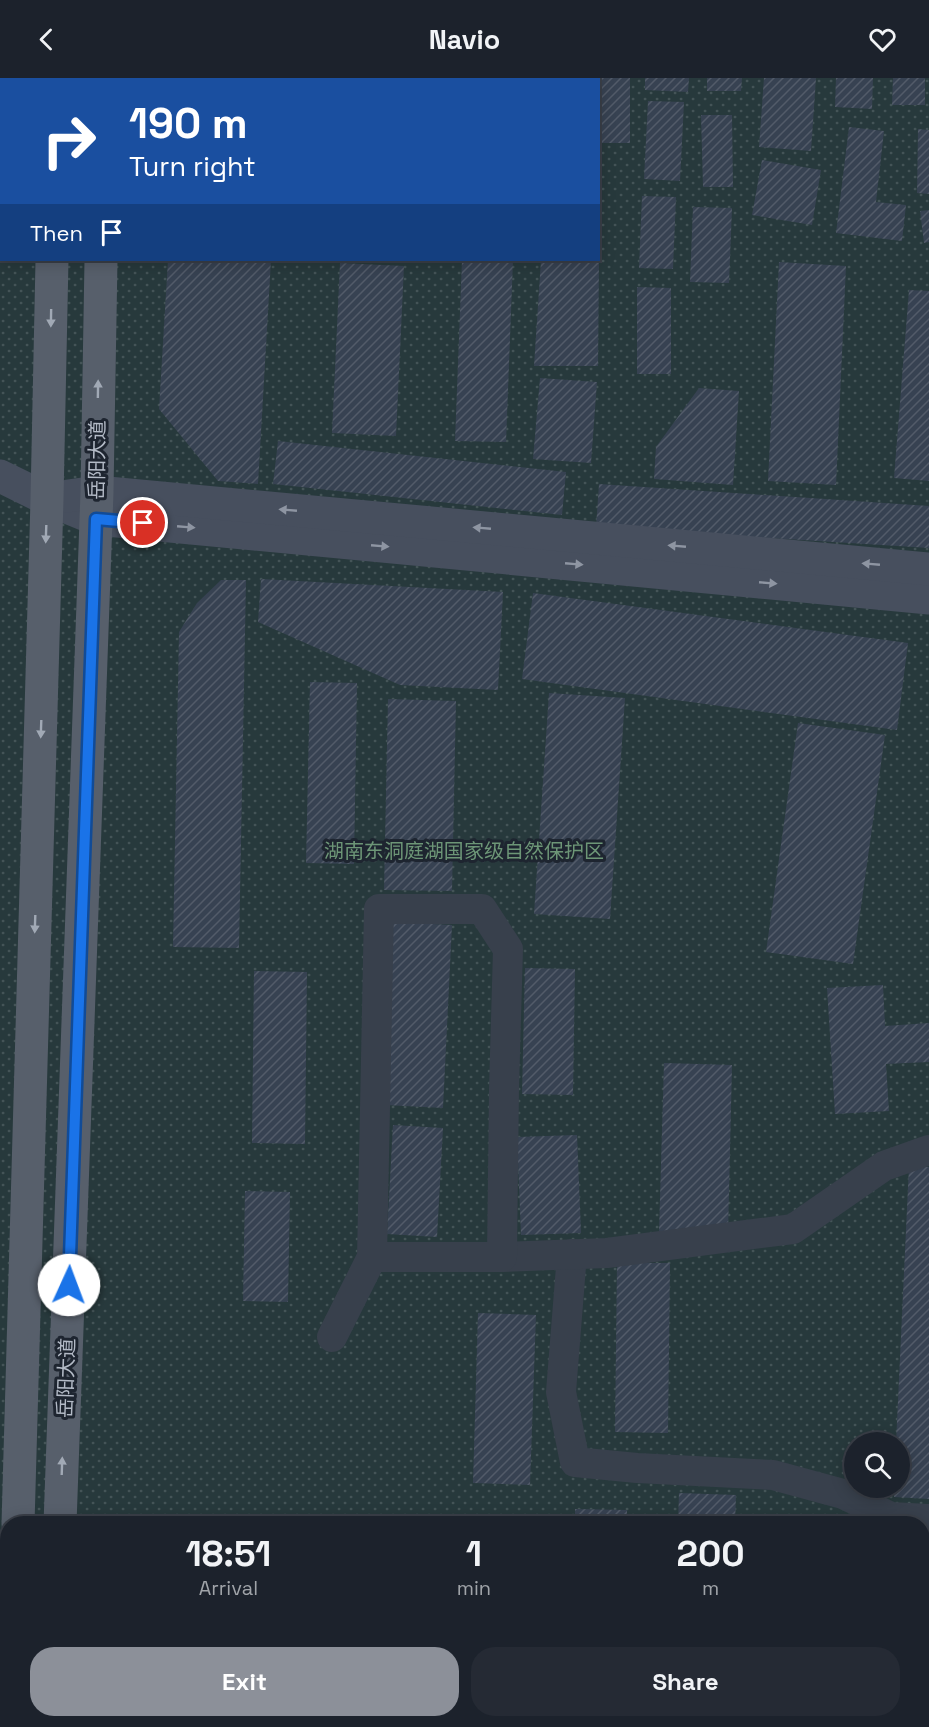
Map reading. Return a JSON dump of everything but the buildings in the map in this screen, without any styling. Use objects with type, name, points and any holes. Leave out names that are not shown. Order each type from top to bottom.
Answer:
[{"type":"main road","points":[[18,1516],[52,261]]},
{"type":"main road","name":"岳阳大道","points":[[60,1516],[96,505],[101,261]]},
{"type":"main road","points":[[0,476],[47,499],[929,598]]},
{"type":"main road","points":[[96,505],[929,569]]},
{"type":"street","points":[[332,1337],[372,1257],[379,909],[482,909],[508,949],[502,1257]]},
{"type":"street","points":[[372,1257],[502,1257],[607,1253],[793,1229],[884,1166],[929,1150]]},
{"type":"street","points":[[572,1254],[561,1392],[575,1462],[637,1468],[773,1475],[843,1494],[889,1516]]},
{"type":"green space","name":"湖南东洞庭湖国家级自然保护区","points":[[600,78],[929,78],[929,1516],[0,1516],[0,261],[600,261]]},
{"type":"route","points":[[69,1285],[96,519],[143,523]]}]
